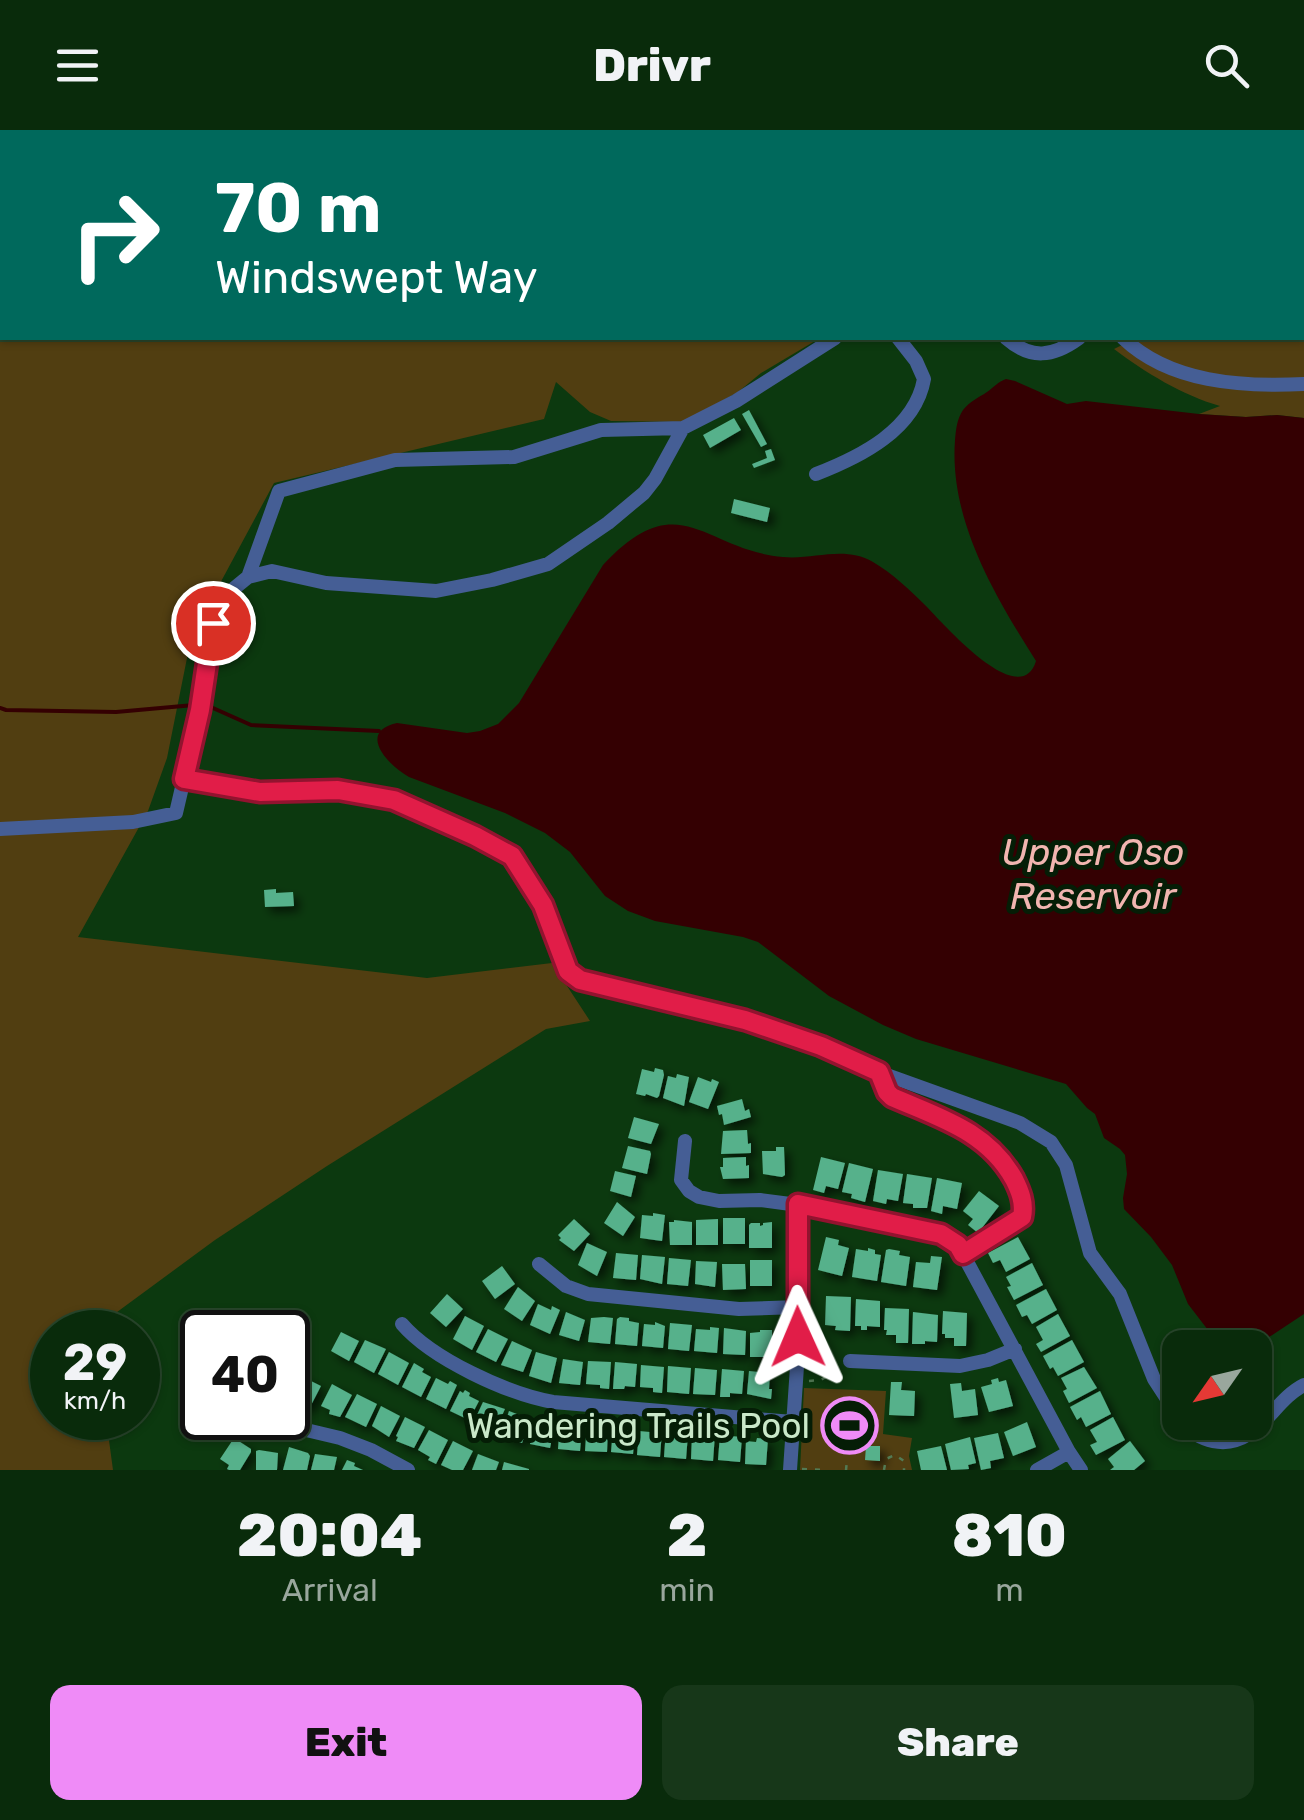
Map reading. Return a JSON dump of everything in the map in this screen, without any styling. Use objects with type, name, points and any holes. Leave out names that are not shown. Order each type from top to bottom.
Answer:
[{"type":"street","points":[[248,577],[280,490],[395,460],[514,457],[601,430],[683,428],[736,401],[833,340]]},
{"type":"street","points":[[816,474],[877,444],[912,410],[924,379],[900,340]]},
{"type":"street","points":[[1009,340],[1028,353],[1042,353],[1077,340]]},
{"type":"street","points":[[1125,340],[1160,364],[1196,376],[1222,381],[1304,384]]},
{"type":"street","points":[[0,829],[133,822],[176,813],[201,704],[213,623],[226,595],[248,577],[272,571],[326,582],[436,591],[548,564],[644,493],[683,428]]},
{"type":"street","points":[[184,779],[260,792],[338,790],[394,800],[512,856],[543,905],[568,971],[580,980],[745,1020],[1038,1132],[1051,1142],[1066,1165],[1090,1253],[1120,1294],[1162,1391]]},
{"type":"street","points":[[879,1072],[892,1097],[983,1141],[999,1155],[1016,1183],[1023,1202],[1022,1217],[963,1254]]},
{"type":"street","points":[[685,1141],[682,1180],[699,1197],[798,1204],[941,1234],[958,1245],[1081,1470]]},
{"type":"street","points":[[796,1469],[793,1422],[798,1337],[798,1204]]},
{"type":"street","points":[[539,1264],[566,1286],[588,1294],[739,1309],[798,1307]]},
{"type":"street","points":[[402,1324],[412,1336],[448,1360],[531,1398],[793,1422]]},
{"type":"street","points":[[850,1361],[960,1366],[1015,1349]]},
{"type":"street","points":[[1272,1412],[1304,1384]]},
{"type":"street","points":[[310,1431],[340,1438],[408,1470]]},
{"type":"street","points":[[1207,1440],[1236,1440]]},
{"type":"street","points":[[1037,1470],[1069,1452]]},
{"type":"path","points":[[806,1381],[821,1380],[850,1361]]},
{"type":"path","points":[[884,1470],[886,1459],[896,1455],[904,1461],[904,1470]]},
{"type":"path","points":[[846,1470],[847,1460]]},
{"type":"path","points":[[796,1469],[825,1470]]},
{"type":"shaded area","points":[[0,340],[817,340],[684,422],[611,421],[590,412],[556,382],[544,419],[274,483],[189,648],[167,758],[148,811],[78,937],[427,978],[552,963],[590,1021],[546,1029],[327,1166],[215,1240],[120,1310],[30,1310],[30,1440],[109,1440],[113,1470],[0,1470]]},
{"type":"shaded area","points":[[1132,340],[1304,340],[1304,418],[1199,414],[1220,406],[1192,396],[1114,349]]},
{"type":"shaded area","points":[[804,1388],[886,1391],[883,1434],[912,1438],[912,1470],[800,1470]]},
{"type":"water","name":"Upper Oso Reservoir","points":[[1006,379],[1015,381],[1067,404],[1086,401],[1199,414],[1304,418],[1304,1314],[1272,1335],[1272,1330],[1208,1330],[1188,1304],[1172,1265],[1124,1209],[1125,1155],[1104,1138],[1095,1114],[1066,1084],[916,1039],[883,1025],[829,996],[758,942],[655,921],[628,911],[605,896],[570,852],[545,833],[505,813],[409,777],[380,749],[379,734],[397,723],[467,733],[498,724],[519,703],[603,565],[652,528],[673,525],[692,528],[755,552],[783,557],[862,557],[901,582],[981,659],[1014,676],[1027,674],[1036,661],[978,556],[959,499],[955,470],[955,436],[961,413]]},
{"type":"water","name":"Wandering Trails Pool","points":[[840,1404],[860,1405],[862,1431],[858,1432],[857,1449],[838,1448],[839,1430],[835,1429],[835,1422],[839,1422]]},
{"type":"building","points":[[749,410],[767,444],[761,447],[742,414]]},
{"type":"building","points":[[734,418],[741,430],[710,448],[703,435]]},
{"type":"building","points":[[771,449],[775,460],[754,468],[752,464],[767,458],[765,451]]},
{"type":"building","points":[[734,499],[770,508],[767,522],[731,513]]},
{"type":"building","points":[[276,889],[276,893],[293,892],[294,906],[265,907],[264,890]]},
{"type":"building","points":[[655,1068],[663,1070],[664,1075],[659,1096],[636,1094],[642,1069],[654,1072]]},
{"type":"building","points":[[677,1074],[689,1077],[684,1106],[663,1098],[668,1076],[676,1078]]},
{"type":"building","points":[[698,1077],[719,1082],[708,1109],[689,1102]]},
{"type":"building","points":[[742,1099],[751,1117],[724,1125],[717,1106]]},
{"type":"building","points":[[634,1117],[659,1124],[651,1144],[628,1138]]},
{"type":"building","points":[[747,1130],[751,1153],[721,1154],[723,1131]]},
{"type":"building","points":[[628,1146],[650,1151],[647,1174],[622,1168]]},
{"type":"building","points":[[776,1147],[784,1147],[782,1177],[763,1174],[762,1151],[776,1151]]},
{"type":"building","points":[[746,1157],[749,1178],[723,1179],[723,1158]]},
{"type":"building","points":[[821,1157],[845,1163],[838,1189],[826,1186],[824,1193],[813,1190]]},
{"type":"building","points":[[849,1163],[873,1169],[865,1202],[842,1192]]},
{"type":"building","points":[[878,1170],[903,1174],[898,1201],[873,1201]]},
{"type":"building","points":[[615,1171],[636,1176],[631,1197],[610,1191]]},
{"type":"building","points":[[907,1174],[932,1178],[927,1208],[903,1203]]},
{"type":"building","points":[[937,1178],[962,1183],[957,1209],[943,1206],[942,1214],[931,1211]]},
{"type":"building","points":[[979,1191],[999,1206],[978,1233],[968,1225],[973,1219],[963,1211]]},
{"type":"building","points":[[617,1202],[635,1217],[623,1236],[604,1223]]},
{"type":"building","points":[[642,1215],[665,1215],[662,1241],[640,1238]]},
{"type":"building","points":[[723,1218],[745,1218],[745,1244],[723,1244]]},
{"type":"building","points":[[574,1219],[590,1234],[574,1251],[558,1235]]},
{"type":"building","points":[[718,1219],[718,1245],[696,1245],[696,1220]]},
{"type":"building","points":[[669,1222],[692,1222],[692,1245],[670,1245]]},
{"type":"building","points":[[772,1222],[772,1248],[749,1248],[749,1225]]},
{"type":"building","points":[[826,1237],[849,1248],[842,1276],[818,1270]]},
{"type":"building","points":[[1018,1237],[1030,1259],[1006,1272],[1000,1260],[993,1263],[988,1253]]},
{"type":"building","points":[[587,1243],[607,1252],[597,1276],[578,1265]]},
{"type":"building","points":[[868,1248],[881,1255],[877,1281],[852,1277],[856,1249]]},
{"type":"building","points":[[889,1249],[910,1257],[906,1286],[881,1282]]},
{"type":"building","points":[[616,1253],[638,1255],[636,1280],[613,1278]]},
{"type":"building","points":[[642,1255],[665,1257],[662,1284],[640,1279]]},
{"type":"building","points":[[931,1256],[942,1257],[937,1290],[913,1287],[916,1262],[930,1263]]},
{"type":"building","points":[[669,1258],[691,1260],[688,1286],[667,1284]]},
{"type":"building","points":[[750,1260],[772,1260],[772,1286],[750,1286]]},
{"type":"building","points":[[696,1261],[717,1262],[715,1287],[695,1284]]},
{"type":"building","points":[[1032,1263],[1043,1285],[1014,1300],[1006,1277]]},
{"type":"building","points":[[722,1264],[745,1264],[746,1289],[723,1290]]},
{"type":"building","points":[[502,1266],[515,1284],[495,1299],[482,1281]]},
{"type":"building","points":[[518,1287],[535,1301],[522,1321],[504,1309]]},
{"type":"building","points":[[1046,1289],[1057,1310],[1032,1324],[1027,1315],[1022,1317],[1016,1305]]},
{"type":"building","points":[[447,1294],[463,1309],[446,1327],[430,1313]]},
{"type":"building","points":[[826,1296],[851,1297],[850,1331],[825,1325]]},
{"type":"building","points":[[856,1299],[880,1301],[880,1327],[867,1326],[867,1330],[861,1330],[861,1326],[855,1326]]},
{"type":"building","points":[[538,1304],[560,1310],[550,1334],[530,1325]]},
{"type":"building","points":[[885,1308],[909,1309],[908,1343],[896,1343],[896,1335],[886,1335]]},
{"type":"building","points":[[943,1311],[967,1313],[966,1346],[954,1346],[954,1338],[942,1334]]},
{"type":"building","points":[[566,1312],[585,1320],[579,1341],[559,1335]]},
{"type":"building","points":[[913,1312],[938,1315],[937,1342],[912,1344]]},
{"type":"building","points":[[1058,1314],[1070,1336],[1041,1352],[1036,1344],[1043,1340],[1036,1327]]},
{"type":"building","points":[[465,1316],[484,1326],[472,1350],[453,1339]]},
{"type":"building","points":[[620,1317],[639,1323],[637,1346],[615,1344]]},
{"type":"building","points":[[591,1318],[613,1318],[610,1344],[588,1342]]},
{"type":"building","points":[[655,1322],[665,1326],[663,1348],[642,1346],[644,1324]]},
{"type":"building","points":[[670,1323],[692,1325],[689,1351],[668,1349]]},
{"type":"building","points":[[719,1328],[717,1353],[694,1351],[696,1329]]},
{"type":"building","points":[[724,1328],[746,1331],[745,1355],[723,1354]]},
{"type":"building","points":[[488,1329],[508,1339],[496,1362],[476,1352]]},
{"type":"building","points":[[772,1330],[772,1357],[750,1357],[750,1333]]},
{"type":"building","points":[[341,1332],[359,1341],[349,1361],[331,1351]]},
{"type":"building","points":[[365,1340],[386,1349],[374,1373],[354,1362]]},
{"type":"building","points":[[1072,1340],[1084,1362],[1058,1376],[1043,1356]]},
{"type":"building","points":[[512,1341],[532,1350],[523,1372],[501,1365]]},
{"type":"building","points":[[389,1352],[409,1363],[398,1385],[378,1374]]},
{"type":"building","points":[[536,1352],[557,1358],[551,1383],[529,1376]]},
{"type":"building","points":[[563,1359],[583,1362],[580,1385],[559,1383]]},
{"type":"building","points":[[588,1361],[611,1362],[609,1389],[586,1384]]},
{"type":"building","points":[[615,1362],[637,1364],[635,1387],[613,1389]]},
{"type":"building","points":[[414,1363],[431,1377],[421,1397],[402,1387]]},
{"type":"building","points":[[641,1365],[664,1367],[662,1393],[640,1387]]},
{"type":"building","points":[[668,1366],[691,1368],[689,1394],[667,1392]]},
{"type":"building","points":[[1084,1367],[1097,1388],[1069,1403],[1061,1378]]},
{"type":"building","points":[[695,1368],[717,1370],[715,1395],[693,1394]]},
{"type":"building","points":[[722,1369],[744,1371],[742,1394],[720,1397]]},
{"type":"building","points":[[749,1371],[770,1373],[771,1399],[747,1394]]},
{"type":"building","points":[[436,1378],[457,1385],[446,1409],[426,1399]]},
{"type":"building","points":[[998,1378],[999,1382],[1006,1380],[1013,1406],[989,1412],[981,1387]]},
{"type":"building","points":[[310,1380],[321,1386],[310,1407]]},
{"type":"building","points":[[891,1382],[902,1382],[901,1390],[915,1391],[914,1416],[889,1415]]},
{"type":"building","points":[[961,1383],[962,1391],[975,1389],[978,1415],[954,1418],[950,1384]]},
{"type":"building","points":[[332,1384],[352,1395],[340,1417],[321,1406]]},
{"type":"building","points":[[465,1390],[479,1401],[469,1420],[450,1411],[460,1391]]},
{"type":"building","points":[[1100,1391],[1111,1414],[1086,1427],[1070,1407]]},
{"type":"building","points":[[357,1394],[377,1404],[366,1427],[345,1417]]},
{"type":"building","points":[[483,1402],[505,1409],[494,1433],[473,1424]]},
{"type":"building","points":[[381,1406],[400,1416],[389,1437],[372,1426]]},
{"type":"building","points":[[509,1411],[530,1419],[522,1443],[501,1436]]},
{"type":"building","points":[[405,1417],[425,1427],[414,1448],[396,1441]]},
{"type":"building","points":[[1113,1417],[1125,1440],[1096,1455],[1090,1445],[1097,1442],[1090,1430]]},
{"type":"building","points":[[534,1420],[555,1424],[550,1448],[530,1444]]},
{"type":"building","points":[[1027,1422],[1036,1447],[1013,1456],[1004,1432]]},
{"type":"building","points":[[560,1423],[582,1426],[580,1451],[558,1449]]},
{"type":"building","points":[[587,1424],[608,1426],[607,1452],[585,1451]]},
{"type":"building","points":[[617,1427],[635,1431],[633,1454],[611,1452],[613,1430]]},
{"type":"building","points":[[429,1430],[448,1440],[436,1464],[418,1450]]},
{"type":"building","points":[[662,1430],[660,1457],[637,1455],[639,1431]]},
{"type":"building","points":[[666,1430],[688,1434],[686,1459],[664,1457]]},
{"type":"building","points":[[998,1433],[1004,1458],[990,1461],[991,1468],[981,1470],[974,1438]]},
{"type":"building","points":[[715,1434],[713,1461],[691,1459],[692,1436]]},
{"type":"building","points":[[720,1435],[742,1437],[740,1462],[718,1460]]},
{"type":"building","points":[[970,1437],[976,1463],[968,1465],[969,1469],[951,1470],[945,1444]]},
{"type":"building","points":[[757,1438],[768,1439],[766,1465],[745,1464],[746,1441],[756,1442]]},
{"type":"building","points":[[233,1440],[251,1449],[240,1470],[227,1469],[229,1465],[220,1459]]},
{"type":"building","points":[[453,1441],[473,1451],[463,1470],[441,1465]]},
{"type":"building","points":[[1130,1441],[1145,1461],[1134,1470],[1110,1470],[1114,1467],[1108,1459]]},
{"type":"building","points":[[866,1446],[880,1446],[880,1461],[865,1460]]},
{"type":"building","points":[[941,1446],[947,1470],[921,1470],[917,1451]]},
{"type":"building","points":[[289,1447],[308,1453],[307,1470],[283,1470]]},
{"type":"building","points":[[259,1450],[278,1453],[277,1470],[256,1470]]},
{"type":"building","points":[[315,1454],[337,1457],[334,1470],[311,1470]]},
{"type":"building","points":[[478,1454],[499,1462],[496,1470],[472,1470]]},
{"type":"building","points":[[347,1460],[355,1463],[363,1470],[342,1470]]},
{"type":"building","points":[[504,1462],[529,1469],[529,1470],[502,1470]]},
{"type":"waterway","points":[[204,704],[251,725],[379,731]]},
{"type":"waterway","points":[[0,708],[116,712],[194,705]]},
{"type":"place","name":"Wandering Trails Pool","points":[[849,1426]]},
{"type":"route","points":[[213,623],[200,710],[184,779],[260,792],[338,790],[394,800],[475,836],[512,856],[543,905],[568,971],[580,980],[745,1020],[821,1046],[879,1072],[892,1097],[963,1128],[999,1155],[1016,1183],[1023,1202],[1022,1217],[963,1254],[958,1245],[941,1234],[798,1204],[798,1337]]}]
